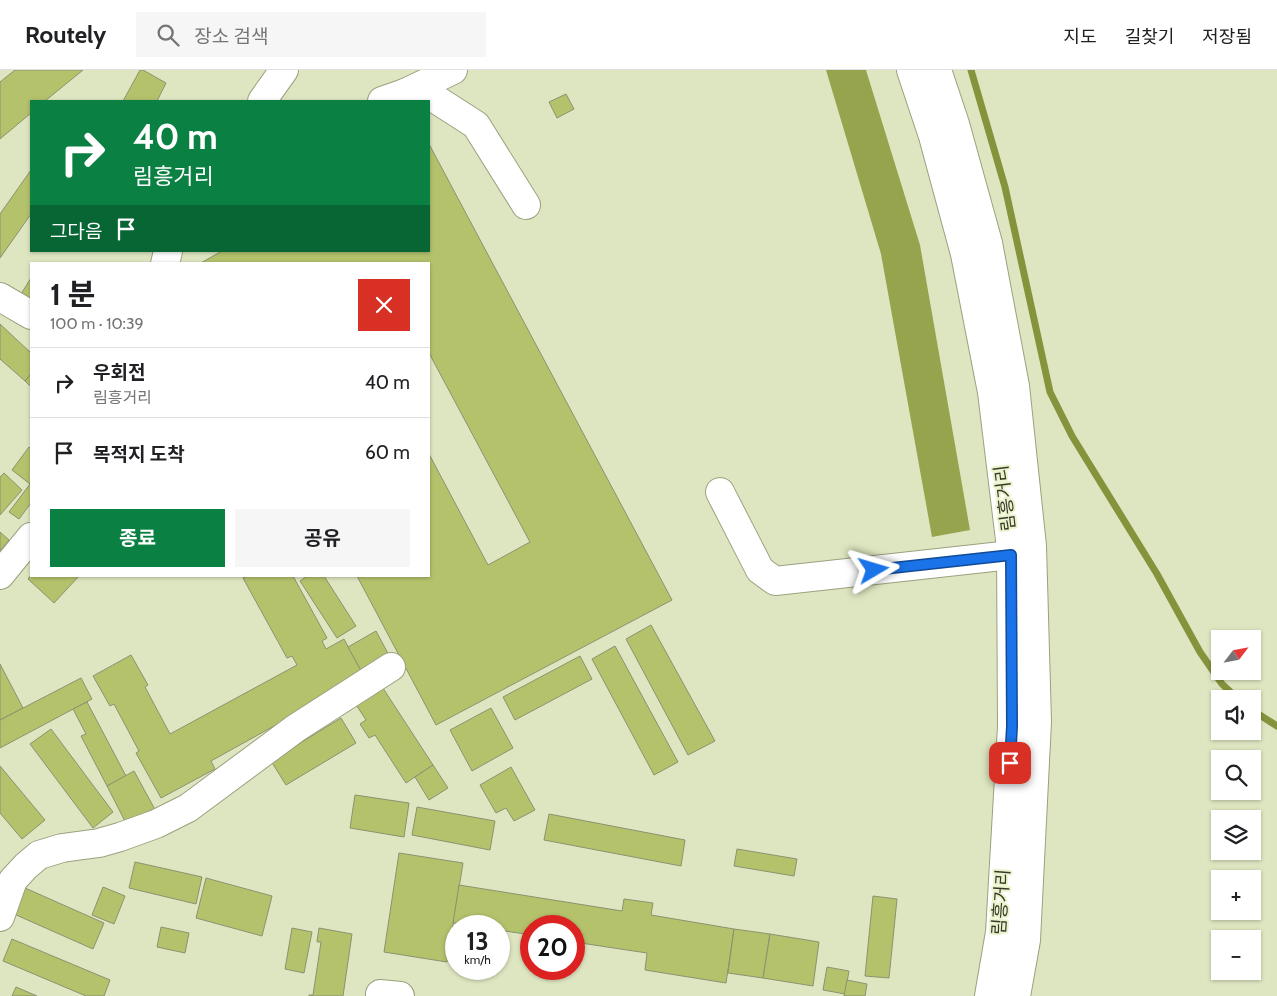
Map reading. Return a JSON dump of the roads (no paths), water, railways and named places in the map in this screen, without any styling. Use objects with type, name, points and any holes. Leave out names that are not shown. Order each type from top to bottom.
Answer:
[{"type":"main road","points":[[263,100],[285,70]]},
{"type":"main road","points":[[282,100],[285,70]]},
{"type":"main road","points":[[393,97],[453,70]]},
{"type":"main road","name":"림흥거리","points":[[911,70],[933,136],[965,254],[992,392],[1011,555],[1012,726],[1000,932],[989,996]]},
{"type":"main road","name":"림흥거리","points":[[938,70],[988,243],[1015,386],[1032,546],[1037,722],[1026,940],[1016,996]]},
{"type":"main road","points":[[393,97],[434,98],[476,126],[526,205]]},
{"type":"main road","points":[[0,297],[30,314]]},
{"type":"main road","points":[[720,492],[760,570],[775,581],[1011,555]]},
{"type":"main road","points":[[0,575],[30,538]]},
{"type":"main road","points":[[0,917],[13,880],[39,854],[62,848],[99,843],[120,837],[156,824],[188,808],[296,728],[391,666]]},
{"type":"waterway","points":[[971,70],[1005,187],[1050,392],[1072,436],[1157,574],[1200,652],[1222,684],[1228,690]]},
{"type":"waterway","points":[[1261,716],[1277,726]]}]
